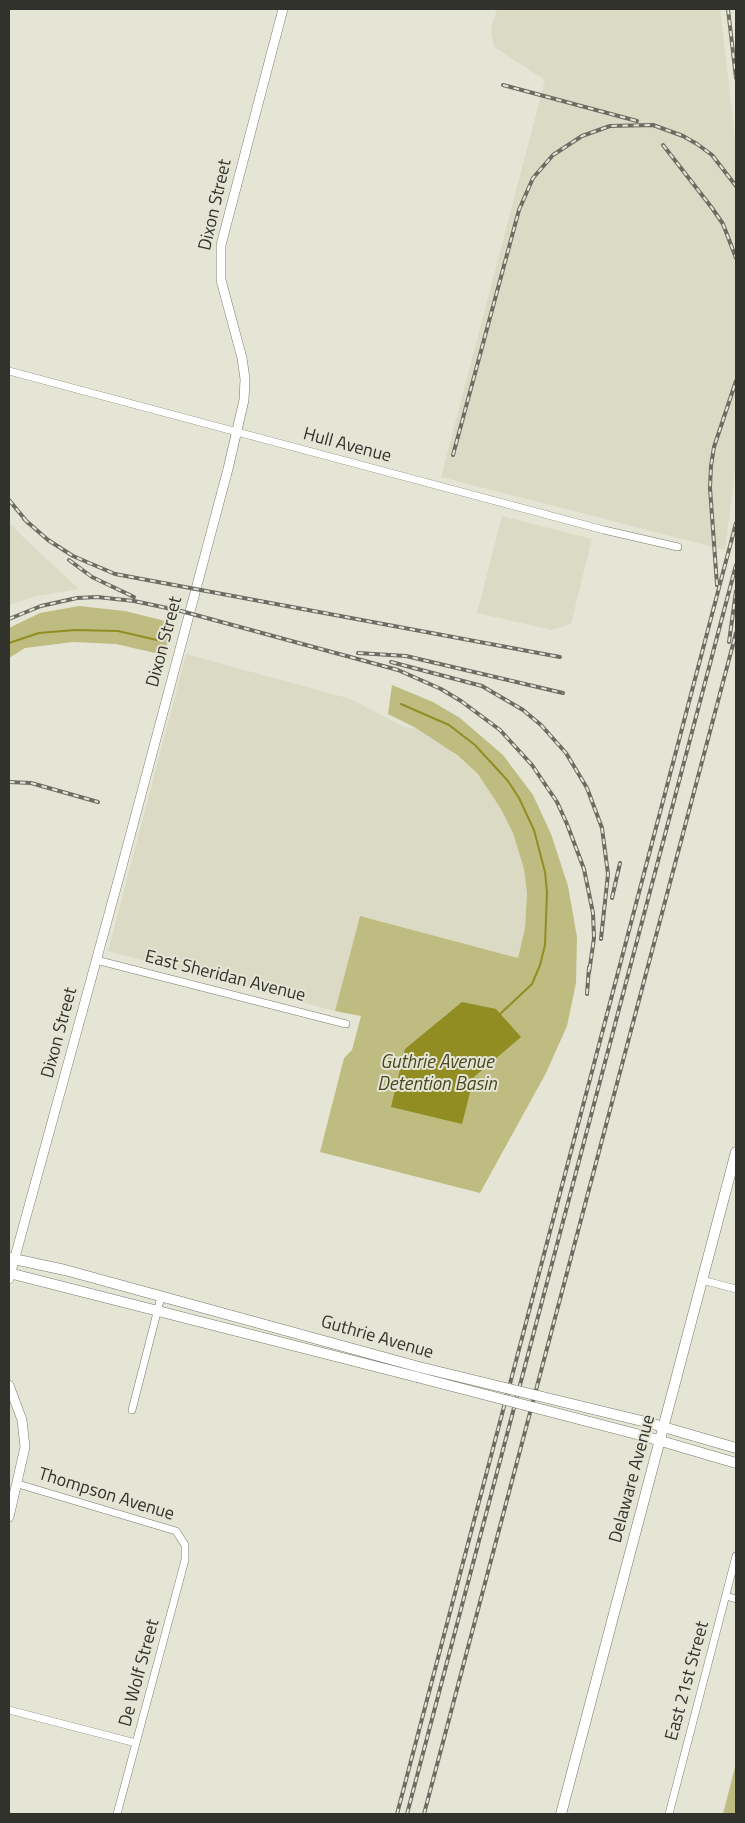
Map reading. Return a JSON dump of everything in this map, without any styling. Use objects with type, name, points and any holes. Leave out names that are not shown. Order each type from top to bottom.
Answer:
[{"type":"main road","name":"Delaware Avenue","points":[[562,1814],[736,1152]]},
{"type":"main road","name":"Guthrie Avenue","points":[[12,1258],[65,1270],[161,1297],[736,1463]]},
{"type":"main road","name":"Guthrie Avenue","points":[[9,1275],[158,1312],[646,1422],[736,1448]]},
{"type":"street","name":"Dixon Street","points":[[9,1275],[12,1258],[96,960],[244,400],[245,379],[221,280],[221,245],[283,9]]},
{"type":"street","name":"Hull Avenue","points":[[9,371],[678,548]]},
{"type":"street","name":"East Sheridan Avenue","points":[[96,960],[346,1024]]},
{"type":"street","points":[[702,1280],[736,1289]]},
{"type":"street","points":[[132,1410],[161,1297]]},
{"type":"street","points":[[9,1385],[22,1420],[25,1447],[9,1517]]},
{"type":"street","name":"Thompson Avenue","points":[[18,1484],[176,1531],[183,1539]]},
{"type":"street","name":"De Wolf Street","points":[[117,1814],[186,1554],[183,1539]]},
{"type":"street","name":"East 21st Street","points":[[669,1814],[736,1556]]},
{"type":"street","points":[[726,1596],[736,1599]]},
{"type":"street","points":[[9,1710],[136,1744]]},
{"type":"shaded area","points":[[497,9],[720,9],[736,145],[736,464],[725,550],[441,477],[545,80],[494,47],[491,29]]},
{"type":"shaded area","points":[[502,516],[592,539],[571,624],[552,630],[477,613]]},
{"type":"shaded area","points":[[9,522],[79,589],[37,596],[9,605]]},
{"type":"shaded area","points":[[79,606],[125,611],[173,623],[164,655],[116,644],[73,642],[25,648],[9,658],[9,628],[40,613]]},
{"type":"shaded area","points":[[186,654],[351,699],[404,727],[416,728],[443,745],[478,774],[493,793],[513,833],[524,869],[527,893],[525,928],[518,958],[360,916],[335,1011],[108,951]]},
{"type":"shaded area","points":[[392,685],[433,702],[460,718],[503,755],[533,795],[551,834],[568,886],[577,937],[576,983],[567,1026],[546,1073],[480,1193],[320,1152],[344,1058],[352,1050],[361,1016],[335,1011],[360,916],[518,958],[525,928],[527,893],[524,869],[513,833],[501,809],[478,774],[457,755],[416,728],[388,714]]},
{"type":"shaded area","points":[[736,1763],[736,1814],[723,1814],[726,1802]]},
{"type":"water","name":"Guthrie Avenue Detention Basin","points":[[462,1002],[496,1009],[521,1037],[474,1077],[462,1124],[391,1107],[405,1049]]},
{"type":"waterway","points":[[9,643],[39,633],[75,630],[118,631],[161,641]]},
{"type":"waterway","points":[[401,704],[449,725],[475,745],[508,781],[519,798],[534,830],[545,872],[547,892],[545,945],[540,965],[532,984],[499,1015]]},
{"type":"railway","points":[[728,9],[736,78]]},
{"type":"railway","points":[[503,85],[637,121]]},
{"type":"railway","points":[[453,455],[519,210],[533,178],[553,155],[582,136],[610,126],[653,125],[683,136],[712,155],[736,186]]},
{"type":"railway","points":[[663,145],[723,224],[736,258]]},
{"type":"railway","points":[[717,585],[710,488],[711,466],[714,447],[736,381]]},
{"type":"railway","points":[[9,500],[28,523]]},
{"type":"railway","points":[[24,519],[48,540],[73,556],[115,574],[560,657]]},
{"type":"railway","points":[[397,1814],[736,523]]},
{"type":"railway","points":[[69,560],[92,577],[134,597]]},
{"type":"railway","points":[[407,1814],[736,565]]},
{"type":"railway","points":[[729,642],[736,591]]},
{"type":"railway","points":[[9,619],[41,606],[77,598],[97,597],[134,601],[181,611],[398,670],[441,689],[461,701],[500,730],[532,765],[557,802],[584,869],[593,913],[594,938],[589,973]]},
{"type":"railway","points":[[424,1814],[736,633]]},
{"type":"railway","points":[[358,653],[406,656],[563,693]]},
{"type":"railway","points":[[391,662],[482,686],[523,710],[541,725],[566,753],[587,788],[602,828],[608,874],[601,939]]},
{"type":"railway","points":[[9,782],[31,783],[98,802]]},
{"type":"railway","points":[[612,898],[620,863]]},
{"type":"railway","points":[[587,994],[589,967]]}]
